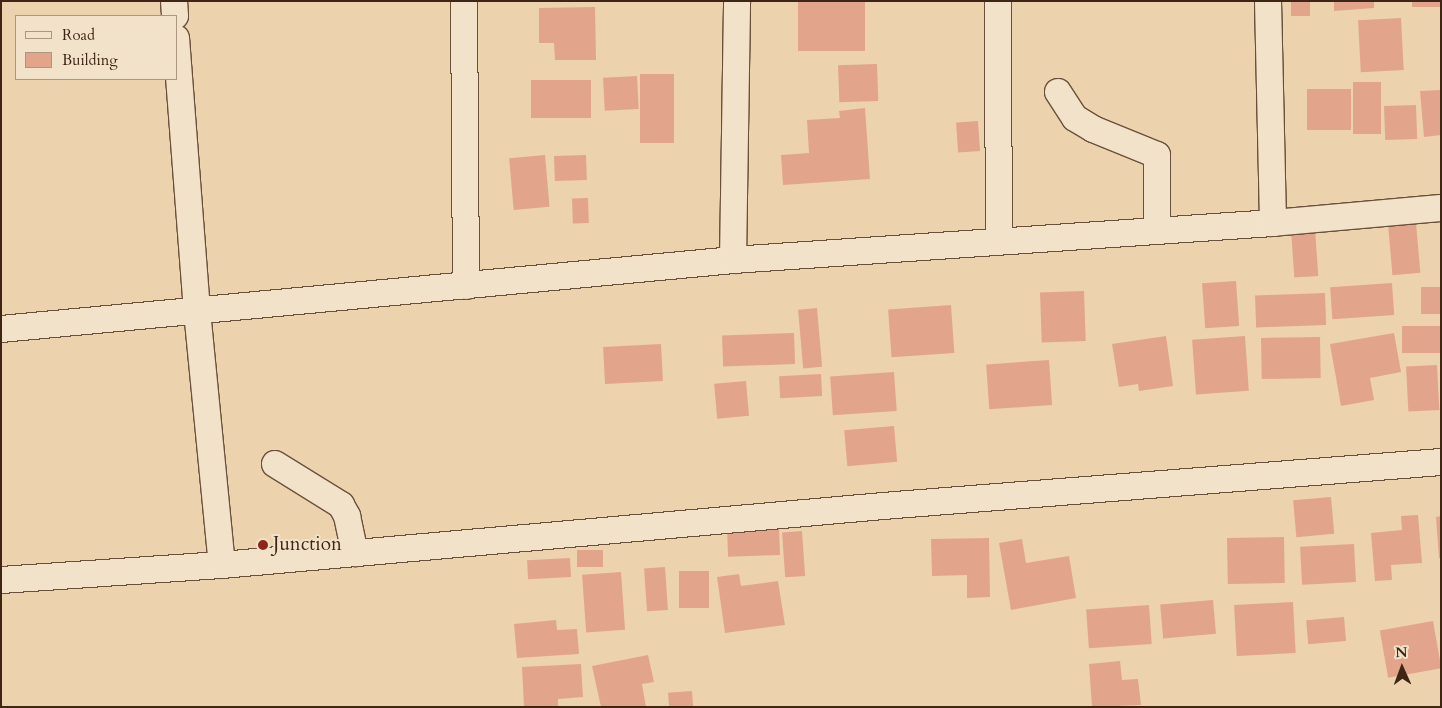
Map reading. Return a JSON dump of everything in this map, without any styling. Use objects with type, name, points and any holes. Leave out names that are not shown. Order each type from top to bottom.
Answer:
[{"type":"street","points":[[174,1],[175,15]]},
{"type":"street","points":[[464,1],[466,286]]},
{"type":"street","points":[[733,260],[737,1]]},
{"type":"street","points":[[998,1],[999,240]]},
{"type":"street","points":[[1268,1],[1273,223]]},
{"type":"street","points":[[178,64],[197,311],[222,565]]},
{"type":"street","points":[[1058,92],[1075,118],[1093,129],[1157,155],[1158,231]]},
{"type":"street","points":[[1,329],[733,260],[999,240],[1273,223],[1441,208]]},
{"type":"street","points":[[1,580],[222,565],[893,505],[1441,462]]},
{"type":"street","points":[[275,464],[341,505],[348,516],[355,553]]},
{"type":"building","points":[[798,1],[865,1],[865,51],[798,51]]},
{"type":"building","points":[[1291,1],[1310,1],[1310,16],[1291,16]]},
{"type":"building","points":[[1334,1],[1374,1],[1374,8],[1334,11]]},
{"type":"building","points":[[1412,1],[1441,1],[1441,7],[1412,7]]},
{"type":"building","points":[[595,7],[596,60],[555,60],[554,43],[539,43],[539,8]]},
{"type":"building","points":[[1401,18],[1404,70],[1361,72],[1358,20]]},
{"type":"building","points":[[877,64],[878,101],[839,102],[838,65]]},
{"type":"building","points":[[640,74],[674,74],[674,143],[640,143]]},
{"type":"building","points":[[637,76],[639,109],[605,111],[603,78]]},
{"type":"building","points":[[531,80],[591,80],[591,118],[531,118]]},
{"type":"building","points":[[1353,82],[1381,82],[1381,134],[1353,134]]},
{"type":"building","points":[[1307,89],[1351,89],[1351,130],[1307,130]]},
{"type":"building","points":[[1441,90],[1441,135],[1424,137],[1420,91]]},
{"type":"building","points":[[1416,105],[1417,139],[1385,140],[1384,106]]},
{"type":"building","points":[[865,108],[870,179],[783,185],[781,155],[809,153],[807,120],[840,118],[839,111]]},
{"type":"building","points":[[978,121],[980,151],[958,152],[956,123]]},
{"type":"building","points":[[545,155],[550,207],[514,210],[509,158]]},
{"type":"building","points":[[586,155],[587,180],[555,181],[554,156]]},
{"type":"building","points":[[588,198],[589,223],[573,224],[572,199]]},
{"type":"building","points":[[1416,223],[1420,273],[1392,275],[1388,225]]},
{"type":"building","points":[[1315,229],[1318,276],[1294,278],[1291,231]]},
{"type":"building","points":[[1236,281],[1239,326],[1205,328],[1202,283]]},
{"type":"building","points":[[1392,283],[1394,315],[1332,319],[1330,287]]},
{"type":"building","points":[[1421,287],[1441,287],[1441,314],[1421,314]]},
{"type":"building","points":[[1084,291],[1086,341],[1042,343],[1040,293]]},
{"type":"building","points":[[1325,293],[1326,325],[1256,327],[1255,295]]},
{"type":"building","points":[[951,305],[954,353],[892,357],[888,309]]},
{"type":"building","points":[[817,308],[822,367],[803,368],[798,310]]},
{"type":"building","points":[[1402,326],[1441,326],[1441,353],[1402,353]]},
{"type":"building","points":[[794,333],[795,364],[723,366],[722,336]]},
{"type":"building","points":[[1394,333],[1401,372],[1370,378],[1374,400],[1341,406],[1330,344]]},
{"type":"building","points":[[1166,336],[1173,386],[1139,391],[1138,384],[1119,387],[1112,344]]},
{"type":"building","points":[[1245,336],[1249,391],[1196,395],[1192,340]]},
{"type":"building","points":[[1320,337],[1321,378],[1262,379],[1261,338]]},
{"type":"building","points":[[661,344],[663,381],[605,384],[603,347]]},
{"type":"building","points":[[1049,360],[1052,405],[989,409],[986,364]]},
{"type":"building","points":[[1437,365],[1439,410],[1408,412],[1406,367]]},
{"type":"building","points":[[894,372],[897,411],[833,415],[830,376]]},
{"type":"building","points":[[821,374],[822,396],[780,398],[779,376]]},
{"type":"building","points":[[746,381],[749,416],[717,419],[714,384]]},
{"type":"building","points":[[894,426],[897,462],[847,466],[844,430]]},
{"type":"building","points":[[1331,497],[1334,534],[1296,537],[1293,500]]},
{"type":"building","points":[[1418,515],[1422,563],[1391,565],[1392,580],[1375,581],[1371,533],[1402,530],[1401,516]]},
{"type":"building","points":[[1441,516],[1441,558],[1439,558],[1436,517]]},
{"type":"building","points":[[779,526],[780,555],[728,557],[727,528]]},
{"type":"building","points":[[802,531],[805,576],[785,577],[782,532]]},
{"type":"building","points":[[1284,537],[1285,583],[1228,584],[1227,538]]},
{"type":"building","points":[[989,538],[990,597],[967,598],[967,575],[932,576],[931,539]]},
{"type":"building","points":[[1022,539],[1026,563],[1069,556],[1076,598],[1011,610],[999,543]]},
{"type":"building","points":[[1354,544],[1356,582],[1302,585],[1300,547]]},
{"type":"building","points":[[577,550],[603,550],[603,567],[577,567]]},
{"type":"building","points":[[570,558],[571,577],[528,579],[527,560]]},
{"type":"building","points":[[665,567],[668,610],[647,611],[644,568]]},
{"type":"building","points":[[679,571],[709,571],[709,608],[679,608]]},
{"type":"building","points":[[621,572],[625,630],[586,633],[582,575]]},
{"type":"building","points":[[739,574],[741,586],[778,581],[785,625],[725,633],[717,577]]},
{"type":"building","points":[[1213,600],[1216,634],[1163,638],[1160,605]]},
{"type":"building","points":[[1293,602],[1296,653],[1237,656],[1234,605]]},
{"type":"building","points":[[1149,605],[1152,644],[1089,648],[1086,609]]},
{"type":"building","points":[[1344,617],[1346,641],[1308,644],[1306,620]]},
{"type":"building","points":[[556,620],[557,630],[577,629],[579,654],[517,658],[514,624]]},
{"type":"building","points":[[1433,621],[1441,668],[1388,678],[1380,630]]},
{"type":"building","points":[[648,655],[654,682],[642,684],[646,707],[601,707],[592,666]]},
{"type":"building","points":[[1120,661],[1122,680],[1138,679],[1141,705],[1092,707],[1089,664]]},
{"type":"building","points":[[581,664],[583,697],[558,699],[558,707],[524,707],[522,667]]},
{"type":"building","points":[[692,691],[693,707],[669,707],[668,693]]},
{"type":"place","name":"Junction","points":[[263,545]]}]
